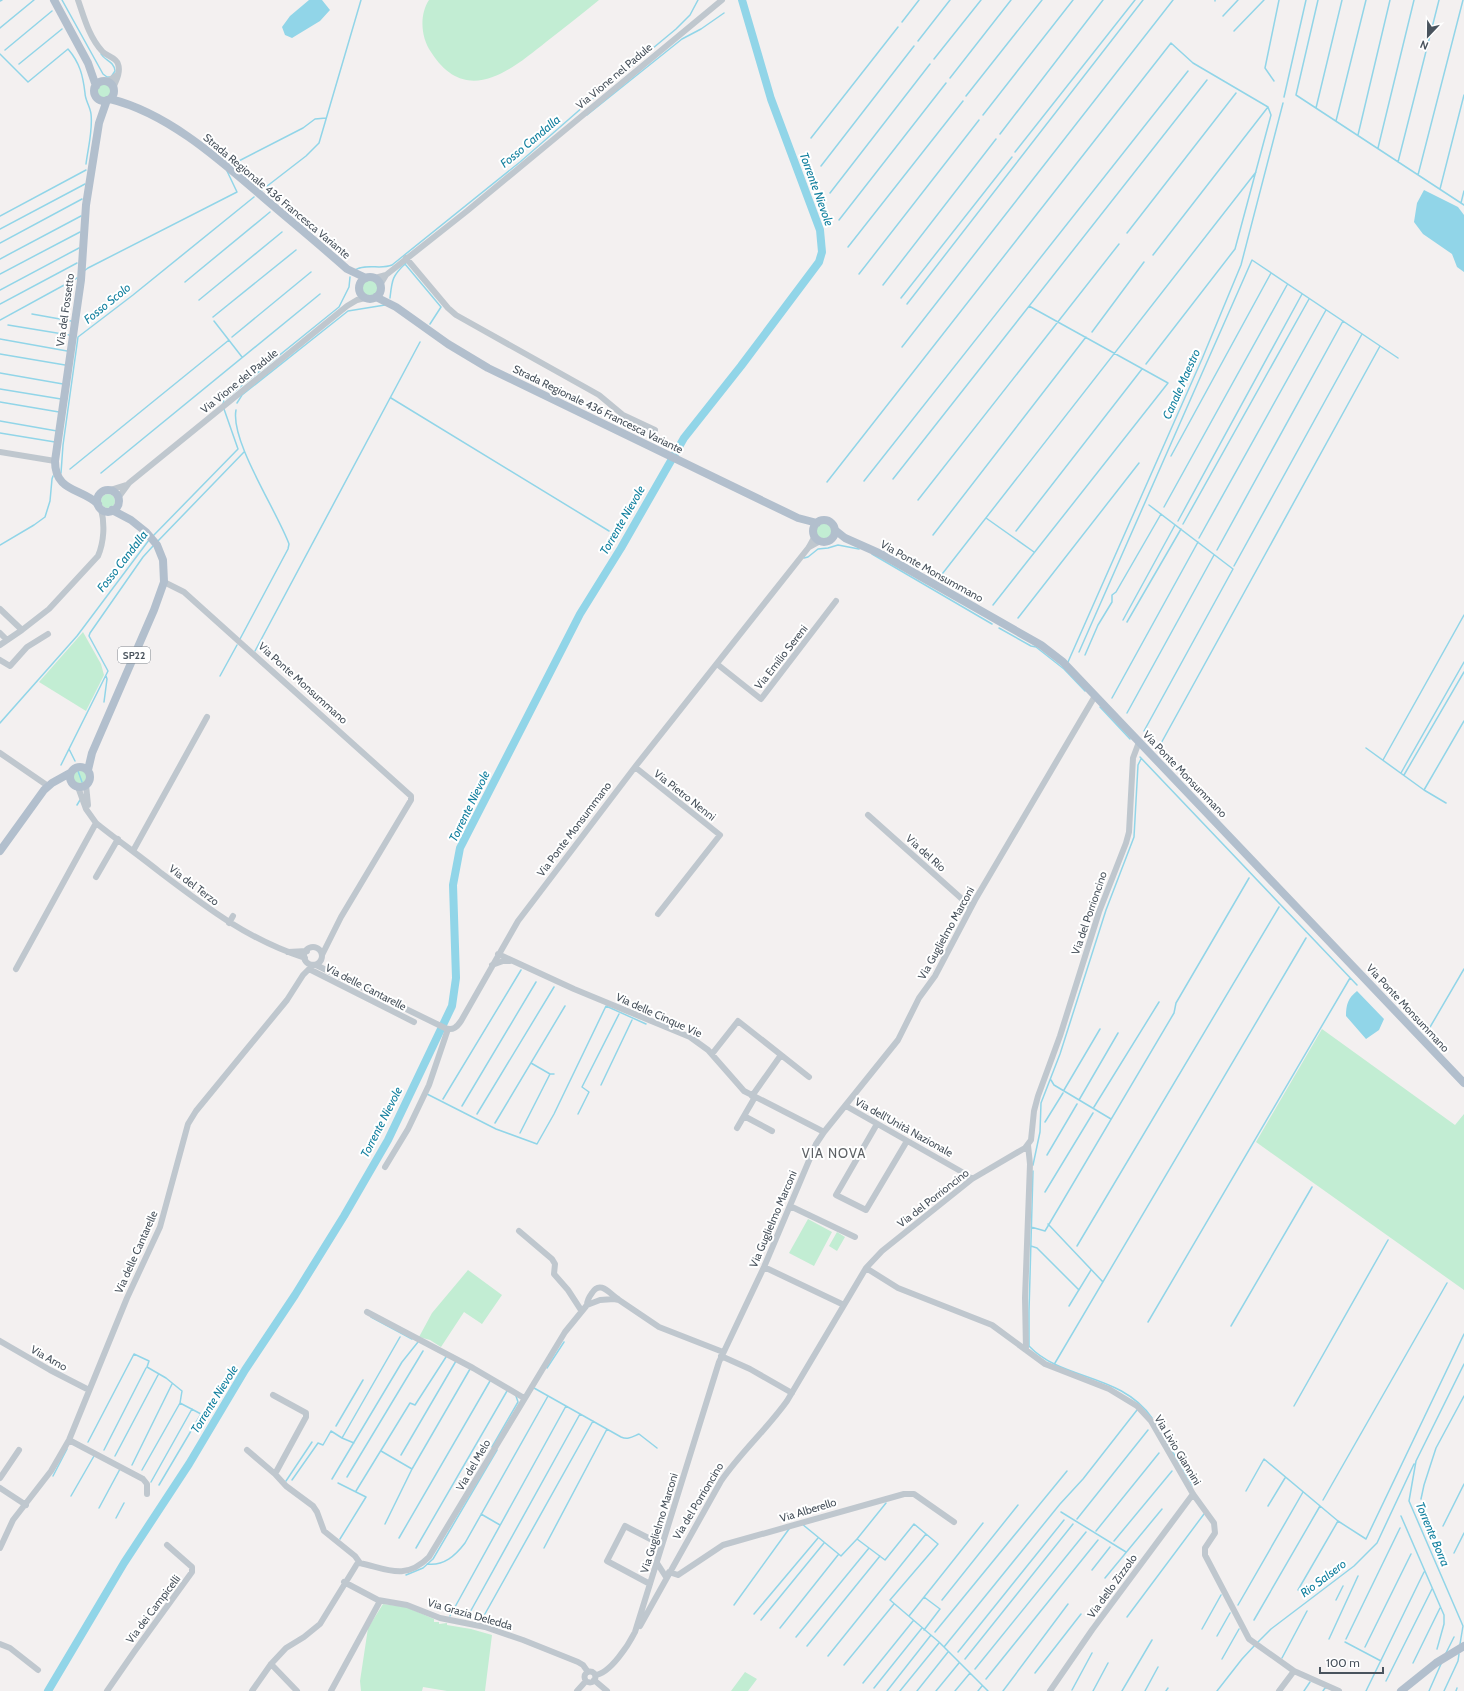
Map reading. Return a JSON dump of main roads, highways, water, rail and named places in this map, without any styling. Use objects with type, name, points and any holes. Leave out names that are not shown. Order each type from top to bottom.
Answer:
[{"type":"main road","points":[[54,0],[88,62],[109,90]]},
{"type":"main road","points":[[88,62],[96,86],[95,93],[97,98],[99,123]]},
{"type":"main road","points":[[96,86],[109,90]]},
{"type":"main road","points":[[99,123],[109,90]]},
{"type":"main road","name":"Strada Regionale 436 Francesca Variante","points":[[97,98],[103,101],[109,90],[130,105],[169,125],[220,161],[347,269]]},
{"type":"main road","name":"Via del Fossetto","points":[[99,123],[86,204],[80,286],[55,461],[56,470],[60,480],[66,486],[105,508]]},
{"type":"main road","points":[[347,269],[366,278],[378,288],[371,299],[365,298],[360,292],[359,286],[347,269]]},
{"type":"main road","points":[[359,286],[366,278]]},
{"type":"main road","name":"Strada Regionale 436 Francesca Variante","points":[[378,288],[396,307],[448,344],[488,368],[798,518]]},
{"type":"main road","name":"SP22","points":[[101,493],[110,490],[115,493],[118,501],[132,520]]},
{"type":"main road","points":[[75,491],[93,494],[101,493]]},
{"type":"main road","points":[[101,493],[98,498],[105,508],[118,501]]},
{"type":"main road","name":"SP22","points":[[79,785],[90,776],[85,768],[154,610],[164,582],[162,554],[153,539],[132,520],[105,508]]},
{"type":"main road","points":[[798,518],[817,523],[821,520],[827,521],[833,525],[834,533],[826,542],[816,536],[798,518]]},
{"type":"main road","points":[[816,536],[817,523]]},
{"type":"main road","name":"Via Ponte Monsummano","points":[[834,533],[881,554],[1041,645],[1063,662],[1464,1083]]},
{"type":"main road","points":[[0,851],[48,786],[70,773],[75,768],[85,768]]},
{"type":"main road","points":[[70,773],[70,778],[79,785]]},
{"type":"main road","points":[[39,797],[53,787],[62,783],[79,785]]},
{"type":"main road","points":[[1401,1691],[1436,1663],[1464,1646]]},
{"type":"water","points":[[309,0],[322,0],[330,10],[320,21],[292,38],[285,35],[282,27],[290,16]]},
{"type":"water","points":[[1424,190],[1458,207],[1464,215],[1464,272],[1457,267],[1452,254],[1423,234],[1414,222],[1417,203]]},
{"type":"water","points":[[1357,991],[1384,1019],[1379,1030],[1366,1039],[1346,1016],[1348,1002],[1351,996]]},
{"type":"waterway","points":[[0,28],[34,0]]},
{"type":"waterway","points":[[62,0],[103,74],[107,77],[111,77],[115,71],[113,65],[101,54]]},
{"type":"waterway","points":[[262,190],[306,156],[319,143],[361,0]]},
{"type":"waterway","name":"Fosso Candalla","points":[[355,270],[364,267],[383,267],[392,265],[520,162],[600,92],[676,29],[690,15],[698,0]]},
{"type":"waterway","name":"Torrente Nievole","points":[[48,1691],[124,1563],[189,1464],[245,1370],[295,1295],[344,1216],[388,1140],[452,1006],[456,978],[453,885],[460,848],[580,614],[621,548],[684,438],[741,366],[819,262],[822,252],[820,230],[771,99],[742,0]]},
{"type":"waterway","points":[[902,22],[919,0]]},
{"type":"waterway","points":[[918,41],[950,0]]},
{"type":"waterway","points":[[934,59],[981,0]]},
{"type":"waterway","points":[[950,78],[1011,0]]},
{"type":"waterway","points":[[966,96],[1042,0]]},
{"type":"waterway","points":[[983,115],[1073,0]]},
{"type":"waterway","points":[[1000,134],[1103,0]]},
{"type":"waterway","points":[[1015,152],[1135,0]]},
{"type":"waterway","points":[[907,304],[1143,0]]},
{"type":"waterway","points":[[902,347],[1173,0]]},
{"type":"waterway","points":[[1223,16],[1238,0]]},
{"type":"waterway","points":[[1234,31],[1264,0]]},
{"type":"waterway","points":[[1274,81],[1265,68],[1279,0]]},
{"type":"waterway","name":"Canale Maestro","points":[[1284,97],[1306,0]]},
{"type":"waterway","points":[[1318,0],[1296,95],[1464,205]]},
{"type":"waterway","points":[[1316,108],[1342,0]]},
{"type":"waterway","points":[[1336,121],[1366,0]]},
{"type":"waterway","points":[[1358,135],[1390,0]]},
{"type":"waterway","points":[[1378,148],[1414,0]]},
{"type":"waterway","points":[[1398,162],[1439,0]]},
{"type":"waterway","points":[[1418,175],[1463,0]]},
{"type":"waterway","points":[[5,50],[52,11]]},
{"type":"waterway","points":[[587,115],[682,39],[701,29],[724,13]]},
{"type":"waterway","points":[[811,138],[898,27]]},
{"type":"waterway","points":[[19,64],[62,29]]},
{"type":"waterway","points":[[827,482],[1171,43],[1193,63],[1268,107],[1271,115],[1235,249],[1146,364]]},
{"type":"waterway","points":[[821,166],[914,46]]},
{"type":"waterway","points":[[0,54],[28,82],[68,49],[72,54],[80,70],[91,114],[91,133],[86,164]]},
{"type":"waterway","points":[[830,193],[930,64]]},
{"type":"waterway","points":[[864,481],[1188,71]]},
{"type":"waterway","points":[[893,479],[1207,80]]},
{"type":"waterway","points":[[839,220],[946,83]]},
{"type":"waterway","points":[[1127,233],[1236,93]]},
{"type":"waterway","points":[[1440,189],[1464,95]]},
{"type":"waterway","points":[[848,247],[963,101]]},
{"type":"waterway","name":"Canale Maestro","points":[[1068,662],[1202,359],[1241,265],[1283,103]]},
{"type":"waterway","points":[[1153,255],[1268,107]]},
{"type":"waterway","points":[[231,165],[303,128],[315,119],[326,118]]},
{"type":"waterway","points":[[859,274],[979,120]]},
{"type":"waterway","points":[[883,285],[996,139]]},
{"type":"waterway","points":[[901,298],[1012,157]]},
{"type":"waterway","points":[[0,216],[86,170]]},
{"type":"waterway","points":[[84,271],[237,192],[227,171]]},
{"type":"waterway","points":[[939,578],[1256,172]]},
{"type":"waterway","points":[[0,229],[85,184]]},
{"type":"waterway","points":[[1461,203],[1464,191]]},
{"type":"waterway","name":"Fosso Scolo","points":[[61,473],[63,445],[78,337],[133,295],[254,197]]},
{"type":"waterway","points":[[0,243],[82,199]]},
{"type":"waterway","points":[[185,282],[270,212]]},
{"type":"waterway","points":[[0,259],[81,216]]},
{"type":"waterway","points":[[0,274],[80,232]]},
{"type":"waterway","points":[[199,300],[282,232]]},
{"type":"waterway","points":[[918,500],[1119,244]]},
{"type":"waterway","points":[[0,290],[79,248]]},
{"type":"waterway","points":[[213,317],[296,250]]},
{"type":"waterway","points":[[1079,652],[1252,260],[1398,358]]},
{"type":"waterway","points":[[1092,332],[1144,262]]},
{"type":"waterway","points":[[0,304],[77,263]]},
{"type":"waterway","points":[[390,298],[391,287],[395,275],[406,263]]},
{"type":"waterway","points":[[405,264],[441,307],[430,324]]},
{"type":"waterway","points":[[232,337],[311,272]]},
{"type":"waterway","points":[[1171,456],[1271,273]]},
{"type":"waterway","name":"Fosso Candalla","points":[[223,404],[224,400],[339,307],[349,287],[350,277]]},
{"type":"waterway","points":[[0,320],[77,278]]},
{"type":"waterway","points":[[1164,507],[1287,285]]},
{"type":"waterway","points":[[101,473],[320,294]]},
{"type":"waterway","points":[[1178,521],[1302,294]]},
{"type":"waterway","points":[[1183,524],[1309,299]]},
{"type":"waterway","points":[[237,403],[242,395],[348,311],[385,305]]},
{"type":"waterway","points":[[993,605],[1168,383],[1029,306]]},
{"type":"waterway","points":[[1199,538],[1326,310]]},
{"type":"waterway","points":[[32,314],[71,321]]},
{"type":"waterway","points":[[214,321],[242,357]]},
{"type":"waterway","points":[[1217,550],[1343,321]]},
{"type":"waterway","points":[[8,325],[69,335]]},
{"type":"waterway","points":[[1234,566],[1362,334]]},
{"type":"waterway","points":[[933,535],[1086,337]]},
{"type":"waterway","points":[[0,339],[67,351]]},
{"type":"waterway","points":[[70,469],[229,340]]},
{"type":"waterway","points":[[255,651],[420,342]]},
{"type":"waterway","points":[[1159,747],[1380,346]]},
{"type":"waterway","points":[[0,354],[65,365]]},
{"type":"waterway","points":[[1016,531],[1142,369]]},
{"type":"waterway","points":[[0,373],[63,384]]},
{"type":"waterway","points":[[0,389],[61,399]]},
{"type":"waterway","points":[[391,398],[609,531]]},
{"type":"waterway","points":[[0,402],[59,412]]},
{"type":"waterway","name":"Fosso Candalla","points":[[153,536],[238,449],[224,409]]},
{"type":"waterway","points":[[236,410],[236,423],[247,457],[289,544],[288,549],[240,639]]},
{"type":"waterway","points":[[0,421],[57,431]]},
{"type":"waterway","points":[[0,433],[55,442]]},
{"type":"waterway","points":[[157,542],[244,452]]},
{"type":"waterway","points":[[1018,618],[1139,463]]},
{"type":"waterway","name":"Fosso Scolo","points":[[0,545],[45,517],[50,501],[53,476]]},
{"type":"waterway","points":[[1144,731],[1233,569],[1149,505]]},
{"type":"waterway","points":[[1085,655],[1098,625],[1112,602],[1112,595],[1116,592],[1161,514]]},
{"type":"waterway","points":[[986,518],[1034,552]]},
{"type":"waterway","points":[[1123,620],[1175,525]]},
{"type":"waterway","points":[[1127,622],[1181,529]]},
{"type":"waterway","name":"Fosso Candalla","points":[[0,723],[77,636],[149,540]]},
{"type":"waterway","points":[[1112,698],[1198,542]]},
{"type":"waterway","points":[[804,558],[808,557],[818,549],[838,545],[859,549]]},
{"type":"waterway","points":[[61,765],[108,671],[89,636],[90,633],[143,557],[153,546]]},
{"type":"waterway","points":[[872,554],[992,624]]},
{"type":"waterway","points":[[1127,713],[1214,555]]},
{"type":"waterway","points":[[1383,760],[1464,615]]},
{"type":"waterway","points":[[999,628],[1031,646],[1036,647],[1064,669],[1085,691]]},
{"type":"waterway","points":[[220,676],[237,645]]},
{"type":"waterway","points":[[1401,773],[1464,662]]},
{"type":"waterway","points":[[1404,775],[1464,672]]},
{"type":"waterway","points":[[104,702],[107,679],[106,676]]},
{"type":"waterway","points":[[1100,707],[1130,739]]},
{"type":"waterway","points":[[1424,790],[1464,721]]},
{"type":"waterway","points":[[1366,748],[1424,790],[1446,803]]},
{"type":"waterway","points":[[69,749],[75,761]]},
{"type":"waterway","points":[[1140,757],[1357,985]]},
{"type":"waterway","points":[[1033,1165],[1040,1132],[1041,1103],[1060,1054],[1106,910],[1134,837],[1138,765],[1141,759]]},
{"type":"waterway","points":[[78,771],[82,782]]},
{"type":"waterway","points":[[77,805],[80,800]]},
{"type":"waterway","points":[[1031,1227],[1045,1231],[1174,1013],[1176,1003],[1249,878]]},
{"type":"waterway","points":[[1077,1246],[1279,907]]},
{"type":"waterway","points":[[1055,1363],[1306,938]]},
{"type":"waterway","points":[[1426,1034],[1464,969]]},
{"type":"waterway","points":[[443,1099],[521,970]]},
{"type":"waterway","points":[[1148,1322],[1350,978]]},
{"type":"waterway","points":[[462,1106],[536,982]]},
{"type":"waterway","points":[[477,1114],[554,987]]},
{"type":"waterway","points":[[1094,1107],[1159,1002]]},
{"type":"waterway","points":[[495,1123],[565,1006]]},
{"type":"waterway","points":[[427,1094],[496,1129],[537,1144],[554,1114],[606,1006],[646,1024]]},
{"type":"waterway","points":[[578,1114],[589,1092],[582,1087],[619,1014]]},
{"type":"waterway","points":[[601,1085],[632,1020]]},
{"type":"waterway","points":[[1064,1090],[1100,1029]]},
{"type":"waterway","points":[[1079,1100],[1118,1033]]},
{"type":"waterway","points":[[531,1063],[550,1074],[554,1074]]},
{"type":"waterway","points":[[520,1133],[550,1074]]},
{"type":"waterway","points":[[1051,1080],[1054,1085],[1111,1119]]},
{"type":"waterway","points":[[1045,1122],[1063,1093]]},
{"type":"waterway","points":[[1047,1155],[1077,1104]]},
{"type":"waterway","points":[[1045,1192],[1093,1113]]},
{"type":"waterway","points":[[1033,1171],[1029,1346],[1042,1357],[1058,1366],[1108,1385],[1124,1393],[1139,1403],[1152,1418]]},
{"type":"waterway","points":[[1231,1326],[1312,1187]]},
{"type":"waterway","points":[[1048,1224],[1103,1282]]},
{"type":"waterway","points":[[1294,1406],[1388,1240]]},
{"type":"waterway","points":[[1031,1246],[1037,1248],[1079,1290]]},
{"type":"waterway","points":[[1069,1306],[1091,1270]]},
{"type":"waterway","points":[[1323,1500],[1447,1283]]},
{"type":"waterway","points":[[371,1317],[412,1339]]},
{"type":"waterway","points":[[1246,1491],[1264,1459],[1338,1521],[1366,1539],[1464,1334]]},
{"type":"waterway","points":[[342,1438],[400,1337]]},
{"type":"waterway","points":[[332,1479],[402,1362],[418,1342]]},
{"type":"waterway","points":[[547,1368],[564,1342]]},
{"type":"waterway","points":[[347,1477],[423,1351]]},
{"type":"waterway","points":[[88,1442],[134,1354],[149,1361],[147,1367],[166,1378],[182,1391],[180,1403],[201,1414],[159,1485]]},
{"type":"waterway","points":[[356,1491],[410,1403],[415,1405],[446,1357]]},
{"type":"waterway","points":[[401,1455],[456,1361]]},
{"type":"waterway","name":"Torrente Borra","points":[[1460,1644],[1463,1626],[1409,1501],[1416,1461],[1464,1364]]},
{"type":"waterway","points":[[104,1450],[146,1368]]},
{"type":"waterway","points":[[385,1524],[412,1469],[470,1369]]},
{"type":"waterway","points":[[115,1456],[158,1375]]},
{"type":"waterway","points":[[336,1426],[363,1380]]},
{"type":"waterway","points":[[399,1538],[490,1381]]},
{"type":"waterway","points":[[132,1465],[172,1384]]},
{"type":"waterway","points":[[534,1388],[623,1438],[628,1438],[639,1434],[657,1448]]},
{"type":"waterway","points":[[416,1548],[507,1391]]},
{"type":"waterway","points":[[492,1447],[518,1402],[516,1396]]},
{"type":"waterway","points":[[427,1564],[444,1562],[453,1556],[465,1543],[548,1396]]},
{"type":"waterway","points":[[1421,1499],[1436,1448],[1464,1396]]},
{"type":"waterway","points":[[142,1470],[180,1403]]},
{"type":"waterway","points":[[450,1616],[566,1406]]},
{"type":"waterway","points":[[151,1482],[192,1409]]},
{"type":"waterway","points":[[944,1647],[1060,1504],[1083,1479],[1137,1410]]},
{"type":"waterway","points":[[469,1614],[580,1414]]},
{"type":"waterway","points":[[481,1621],[593,1421]]},
{"type":"waterway","points":[[1154,1421],[1193,1486]]},
{"type":"waterway","points":[[544,1548],[607,1429]]},
{"type":"waterway","points":[[1077,1519],[1148,1430]]},
{"type":"waterway","points":[[292,1480],[318,1443],[323,1445],[331,1431],[354,1443]]},
{"type":"waterway","points":[[286,1481],[312,1442]]},
{"type":"waterway","points":[[53,1476],[67,1449]]},
{"type":"waterway","points":[[406,1575],[423,1568],[433,1559],[497,1450]]},
{"type":"waterway","points":[[381,1451],[412,1469]]},
{"type":"waterway","points":[[1096,1531],[1159,1453]]},
{"type":"waterway","points":[[71,1496],[94,1456]]},
{"type":"waterway","name":"Rio Salsero","points":[[1258,1642],[1271,1629],[1354,1566],[1377,1543],[1414,1464]]},
{"type":"waterway","points":[[99,1508],[120,1469]]},
{"type":"waterway","points":[[935,1632],[1067,1471]]},
{"type":"waterway","points":[[1114,1541],[1172,1471]]},
{"type":"waterway","points":[[1268,1506],[1285,1478]]},
{"type":"waterway","points":[[338,1483],[366,1497],[340,1539]]},
{"type":"waterway","points":[[1443,1526],[1464,1484]]},
{"type":"waterway","points":[[1238,1605],[1303,1492]]},
{"type":"waterway","points":[[116,1518],[124,1503]]},
{"type":"waterway","points":[[802,1524],[841,1556],[886,1503]]},
{"type":"waterway","points":[[942,1600],[1018,1505]]},
{"type":"waterway","points":[[1254,1620],[1320,1506]]},
{"type":"waterway","points":[[1105,1578],[1162,1509]]},
{"type":"waterway","points":[[1061,1512],[1126,1552]]},
{"type":"waterway","points":[[481,1514],[500,1525]]},
{"type":"waterway","points":[[1127,1617],[1204,1514]]},
{"type":"waterway","points":[[1401,1516],[1444,1615],[1444,1624],[1437,1649]]},
{"type":"waterway","points":[[958,1652],[1064,1520]]},
{"type":"waterway","points":[[1298,1590],[1338,1521]]},
{"type":"waterway","points":[[909,1616],[983,1523]]},
{"type":"waterway","points":[[857,1539],[885,1560],[914,1524],[938,1544],[890,1600],[939,1642],[988,1691]]},
{"type":"waterway","points":[[965,1659],[1073,1524]]},
{"type":"waterway","points":[[1346,1639],[1400,1528]]},
{"type":"waterway","points":[[734,1605],[789,1529]]},
{"type":"waterway","points":[[975,1669],[1086,1532]]},
{"type":"waterway","points":[[1454,1553],[1464,1533]]},
{"type":"waterway","points":[[828,1656],[926,1534]]},
{"type":"waterway","points":[[754,1614],[818,1538]]},
{"type":"waterway","points":[[986,1679],[1098,1540]]},
{"type":"waterway","points":[[761,1620],[824,1543]]},
{"type":"waterway","points":[[1092,1570],[1110,1547]]},
{"type":"waterway","points":[[796,1637],[869,1548]]},
{"type":"waterway","points":[[1365,1647],[1411,1554]]},
{"type":"waterway","points":[[780,1628],[838,1555]]},
{"type":"waterway","points":[[807,1646],[880,1556]]},
{"type":"waterway","points":[[1366,1691],[1424,1572]]},
{"type":"waterway","points":[[1329,1639],[1358,1576]]},
{"type":"waterway","points":[[1336,1600],[1343,1586]]},
{"type":"waterway","points":[[1386,1681],[1432,1589]]},
{"type":"waterway","points":[[1202,1629],[1221,1595]]},
{"type":"waterway","points":[[924,1597],[940,1609],[924,1630]]},
{"type":"waterway","points":[[844,1665],[894,1604]]},
{"type":"waterway","points":[[1003,1691],[1068,1604]]},
{"type":"waterway","points":[[1413,1663],[1440,1608]]},
{"type":"waterway","points":[[1282,1658],[1307,1611]]},
{"type":"waterway","points":[[1217,1636],[1230,1613]]},
{"type":"waterway","points":[[1035,1673],[1081,1614]]},
{"type":"waterway","points":[[863,1683],[913,1621]]},
{"type":"waterway","points":[[874,1688],[922,1628]]},
{"type":"waterway","points":[[1222,1659],[1239,1629]]},
{"type":"waterway","points":[[887,1691],[931,1635]]},
{"type":"waterway","points":[[1446,1653],[1454,1637]]},
{"type":"waterway","points":[[1122,1691],[1152,1640]]},
{"type":"waterway","points":[[1345,1642],[1381,1661]]},
{"type":"waterway","points":[[900,1691],[939,1643]]},
{"type":"waterway","name":"Rio Salsero","points":[[1217,1691],[1255,1645]]},
{"type":"waterway","points":[[917,1691],[948,1652]]},
{"type":"waterway","points":[[1072,1690],[1092,1653]]},
{"type":"waterway","name":"Torrente Borra","points":[[1444,1691],[1458,1661],[1459,1654]]},
{"type":"waterway","points":[[936,1691],[959,1663]]},
{"type":"waterway","points":[[1093,1691],[1108,1663]]},
{"type":"waterway","points":[[1429,1691],[1441,1664]]},
{"type":"waterway","points":[[1145,1691],[1158,1667]]},
{"type":"waterway","points":[[955,1691],[970,1673]]},
{"type":"waterway","points":[[1304,1691],[1310,1682]]},
{"type":"waterway","points":[[978,1691],[982,1686]]},
{"type":"waterway","points":[[1323,1691],[1327,1688]]},
{"type":"district","name":"VIA NOVA","points":[[834,1153]]}]
